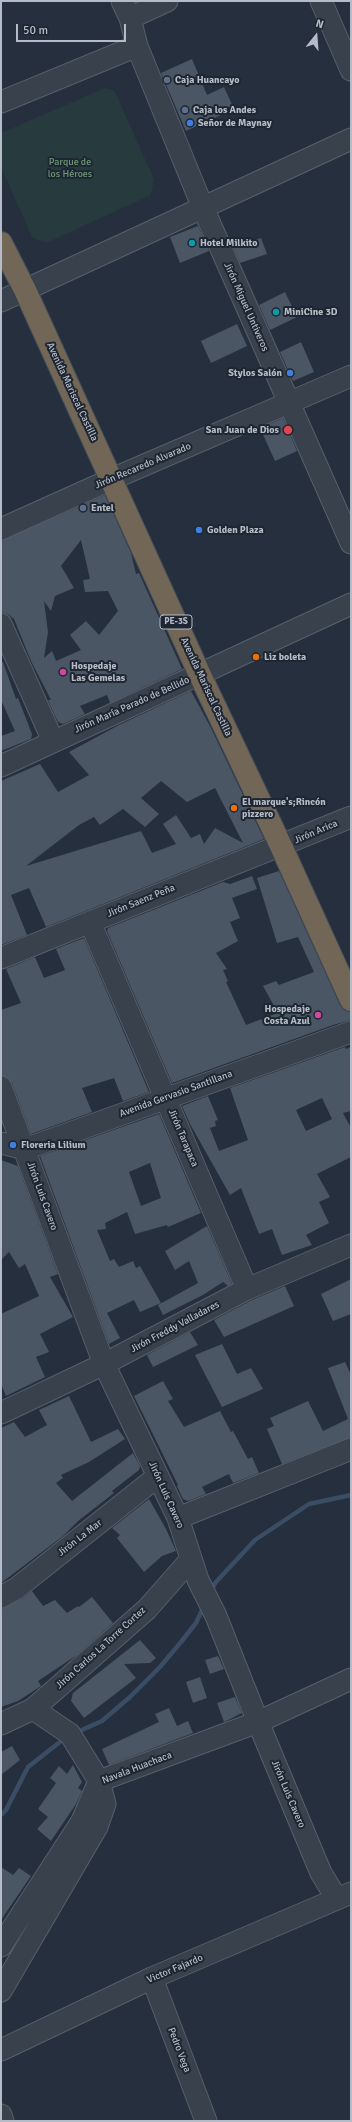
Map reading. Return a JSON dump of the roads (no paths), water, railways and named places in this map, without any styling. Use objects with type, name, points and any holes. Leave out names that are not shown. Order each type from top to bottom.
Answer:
[{"type":"highway","name":"Avenida Mariscal Castilla","points":[[1,243],[25,290],[200,675],[281,846],[351,1000]]},
{"type":"street","points":[[126,10],[167,1]]},
{"type":"street","points":[[320,1],[351,70]]},
{"type":"street","name":"Jirón Miguel Untiveros","points":[[126,10],[137,46],[203,208],[351,543]]},
{"type":"street","points":[[1,102],[137,46]]},
{"type":"street","points":[[1,301],[351,139]]},
{"type":"street","name":"Jirón Recaredo Alvarado","points":[[1,529],[112,479],[351,376]]},
{"type":"street","name":"Jirón María Parado de Bellido","points":[[1,766],[351,604]]},
{"type":"street","points":[[1,624],[53,741]]},
{"type":"street","name":"Jirón Arica","points":[[281,846],[351,817]]},
{"type":"street","name":"Jirón Saenz Peña","points":[[1,958],[281,846]]},
{"type":"street","name":"Jirón Tarapaca","points":[[90,922],[247,1289]]},
{"type":"street","name":"Avenida Gervasio Santillana","points":[[25,1149],[351,1032]]},
{"type":"street","name":"Jirón Luis Cavero","points":[[1,1087],[104,1364],[178,1518],[198,1580],[216,1616],[258,1722],[321,1873],[344,1896]]},
{"type":"street","points":[[1,1143],[25,1149]]},
{"type":"street","name":"Jirón Freddy Valladares","points":[[1,1413],[104,1364],[247,1289],[351,1245]]},
{"type":"street","points":[[178,1518],[351,1449]]},
{"type":"street","name":"Jirón La Mar","points":[[1,1597],[17,1588],[158,1476]]},
{"type":"street","name":"Jirón Carlos La Torre Cortez","points":[[1,1724],[34,1709],[147,1608],[191,1559]]},
{"type":"street","name":"Navala Huachaca","points":[[1,1946],[82,1821],[99,1781],[258,1722],[351,1679]]},
{"type":"street","points":[[1,1991],[97,1826],[105,1804],[99,1781],[70,1734],[34,1709]]},
{"type":"street","name":"Victor Fajardo","points":[[1,2050],[152,1978],[344,1896]]},
{"type":"street","name":"Pedro Vega","points":[[152,1978],[206,2121]]},
{"type":"street","points":[[1,2115],[3,2121]]},
{"type":"waterway","points":[[211,1592],[215,1583],[255,1540],[309,1504],[351,1495]]},
{"type":"waterway","points":[[75,1733],[102,1721],[130,1697],[160,1667],[181,1642],[196,1623],[204,1606]]},
{"type":"waterway","points":[[1,1815],[6,1810],[28,1767],[65,1738]]},
{"type":"place","name":"Caja Huancayo","points":[[167,80]]},
{"type":"place","name":"Caja los Andes","points":[[185,110]]},
{"type":"place","name":"Señor de Maynay","points":[[190,123]]},
{"type":"place","name":"Hotel Milkito","points":[[192,243]]},
{"type":"place","name":"MiniCine 3D","points":[[276,312]]},
{"type":"place","name":"Stylos Salón","points":[[290,373]]},
{"type":"place","name":"San Juan de Dios","points":[[288,430]]},
{"type":"place","name":"Entel","points":[[83,508]]},
{"type":"place","name":"Golden Plaza","points":[[199,530]]},
{"type":"place","name":"Liz boleta","points":[[256,657]]},
{"type":"place","name":"Hospedaje Las Gemelas","points":[[63,672]]},
{"type":"place","name":"El marque's;Rincón pizzero","points":[[234,808]]},
{"type":"place","name":"Hospedaje Costa Azul","points":[[318,1015]]},
{"type":"place","name":"Floreria Lilium","points":[[13,1145]]},
{"type":"park label","name":"Parque de los Héroes","points":[[70,168]]}]
